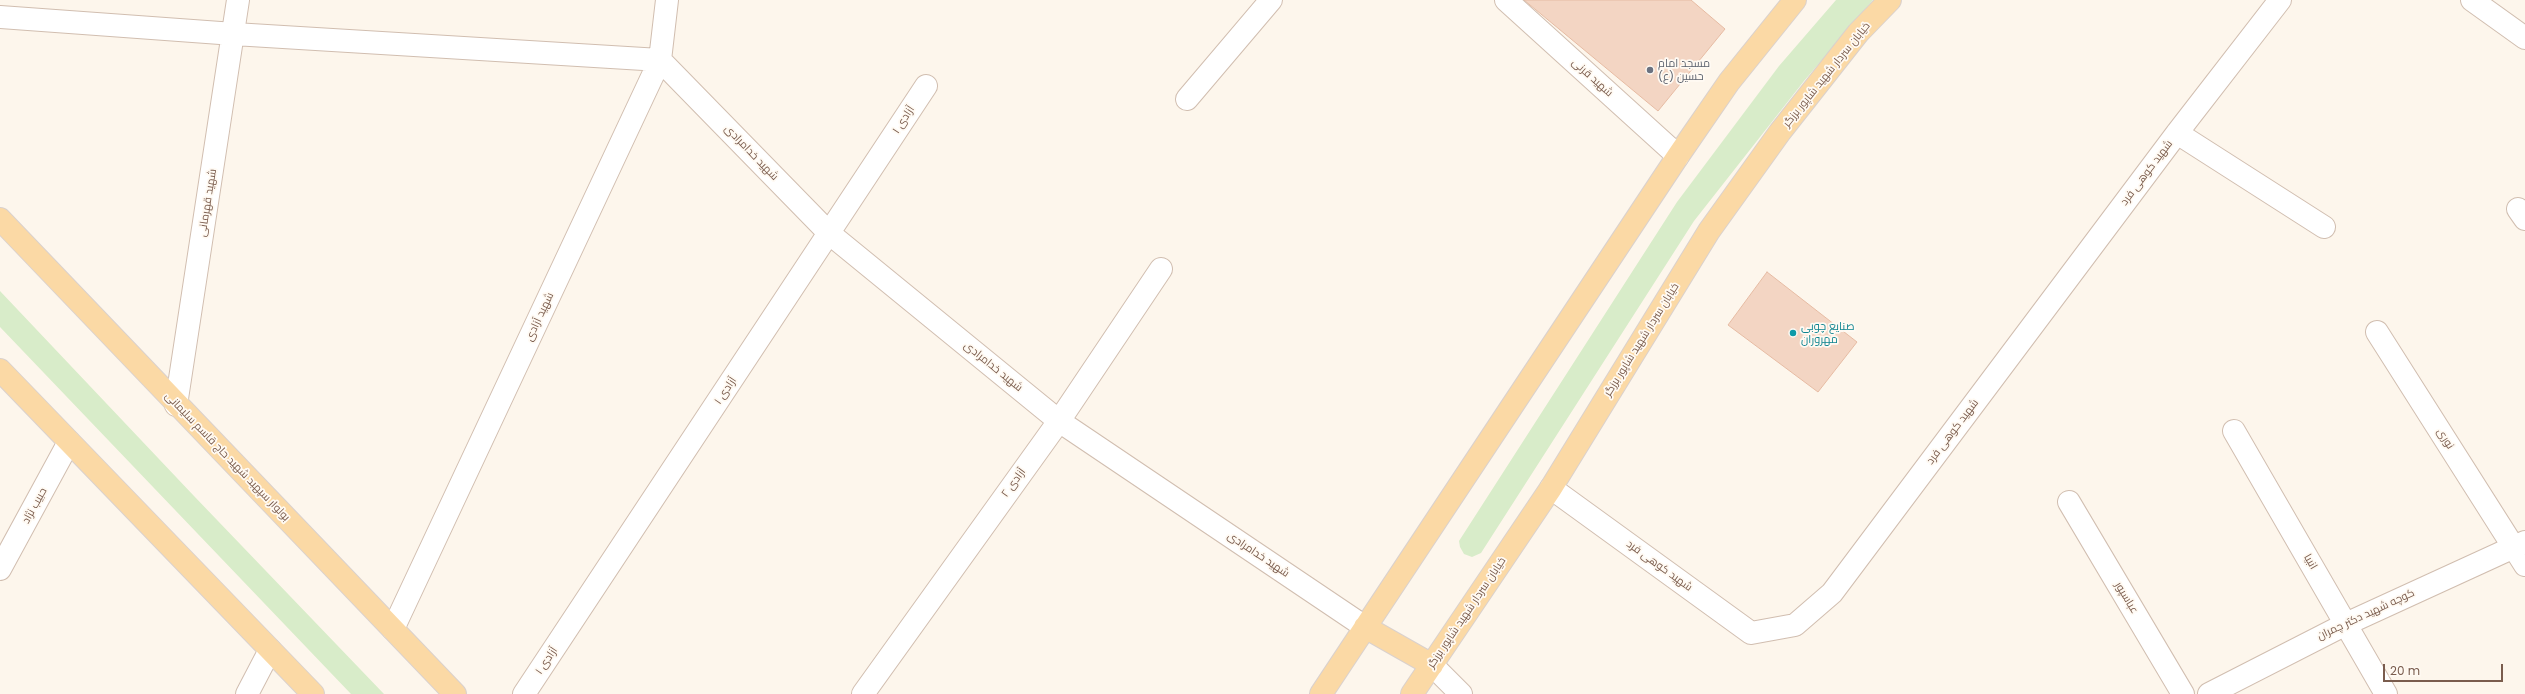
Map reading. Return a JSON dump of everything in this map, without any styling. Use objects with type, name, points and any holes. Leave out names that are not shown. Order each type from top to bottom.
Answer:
[{"type":"main road","points":[[1321,694],[1678,156],[1729,82],[1795,0]]},
{"type":"main road","name":"خیابان سردار شهید شاپور برزگر","points":[[1412,694],[1551,488],[1709,231],[1780,132],[1858,33],[1890,0]]},
{"type":"main road","name":"بولوار سپهبد شهید حاج قاسم سلیمانی","points":[[0,219],[176,405],[455,694]]},
{"type":"main road","points":[[0,370],[313,694]]},
{"type":"main road","points":[[1365,627],[1432,666]]},
{"type":"street","name":"شهید قهرمانی","points":[[176,405],[238,0]]},
{"type":"street","name":"شهید آزادی","points":[[393,629],[660,60],[668,0]]},
{"type":"street","points":[[1187,99],[1271,0]]},
{"type":"street","name":"شهید قرنی","points":[[1506,0],[1678,156]]},
{"type":"street","name":"شهید کوهی فرد","points":[[1551,488],[1751,633],[1795,625],[1832,593],[2177,133],[2280,0]]},
{"type":"street","points":[[2472,0],[2525,38]]},
{"type":"street","points":[[0,17],[234,34],[660,60]]},
{"type":"street","name":"شهید خدامرادی","points":[[660,60],[830,234],[1059,421],[1365,627]]},
{"type":"street","name":"آزادی ۱","points":[[524,694],[830,234],[926,86]]},
{"type":"street","points":[[2177,133],[2324,227]]},
{"type":"street","name":"آزادی ۲","points":[[863,694],[1059,421],[1161,269]]},
{"type":"street","name":"نوری","points":[[2377,332],[2519,544],[2525,565]]},
{"type":"street","name":"انبیا","points":[[2234,431],[2386,694]]},
{"type":"street","name":"حبیب نژاد","points":[[0,569],[69,442]]},
{"type":"street","name":"عباسپور","points":[[2069,502],[2183,694]]},
{"type":"street","name":"کوچه شهید دکتر چمران","points":[[2209,694],[2346,624],[2519,544]]},
{"type":"street","points":[[247,694],[270,650]]},
{"type":"street","points":[[1432,666],[1461,694]]},
{"type":"green space","points":[[1836,0],[1873,0],[1804,81],[1694,221],[1481,553],[1472,557],[1464,554],[1460,547],[1459,541],[1677,202],[1779,66]]},
{"type":"green space","points":[[0,291],[384,694],[351,694],[0,327]]},
{"type":"building","name":"مسجد امام حسین (ع)","points":[[1524,0],[1691,0],[1725,29],[1658,111]]},
{"type":"building","name":"صنایع چوبی مهروران","points":[[1767,272],[1857,342],[1818,392],[1728,325]]},
{"type":"place","name":"مسجد امام حسین (ع)","points":[[1650,70]]},
{"type":"place","name":"صنایع چوبی مهروران","points":[[1793,333]]}]
